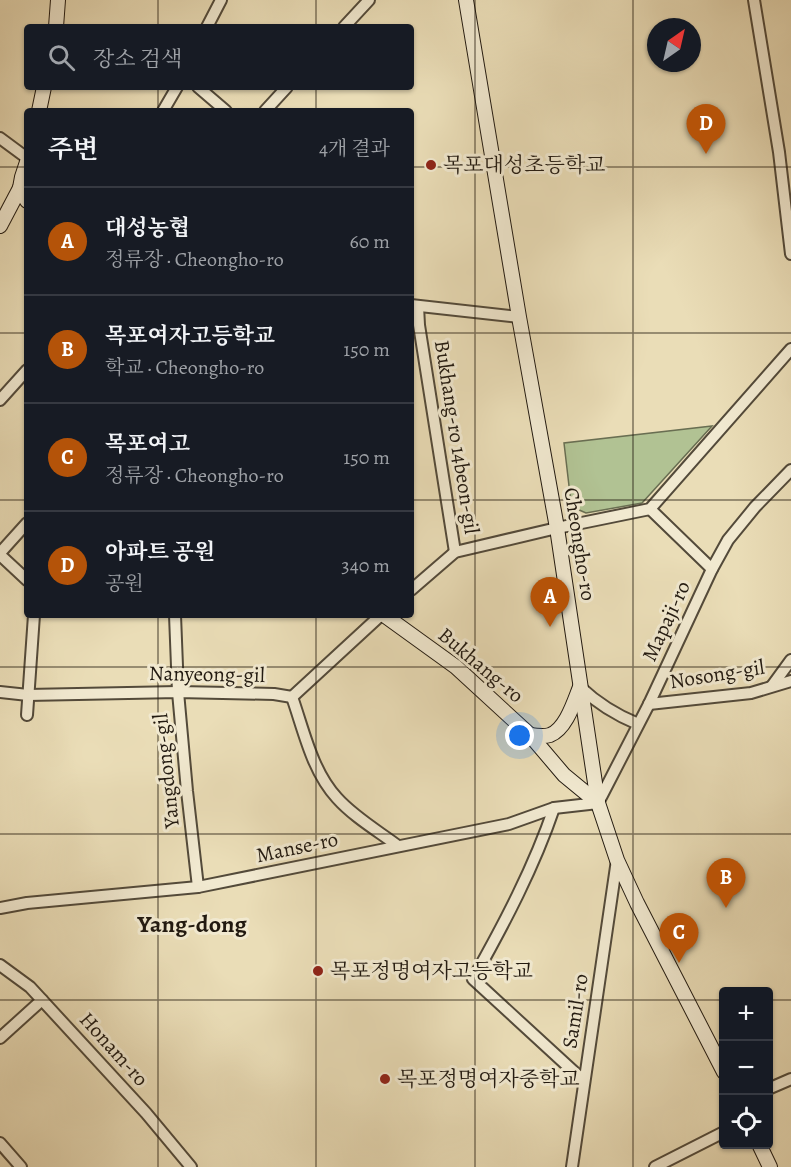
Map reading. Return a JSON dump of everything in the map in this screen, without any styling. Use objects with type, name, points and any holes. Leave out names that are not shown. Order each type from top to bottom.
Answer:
[{"type":"street","points":[[56,24],[58,0]]},
{"type":"street","points":[[209,24],[221,0]]},
{"type":"street","points":[[347,24],[369,0]]},
{"type":"street","name":"Cheongho-ro","points":[[466,0],[557,528],[597,803],[617,860],[637,903],[719,1064]]},
{"type":"street","points":[[754,0],[779,152],[791,254]]},
{"type":"street","points":[[40,108],[43,90]]},
{"type":"street","points":[[165,108],[175,90]]},
{"type":"street","points":[[202,90],[222,108]]},
{"type":"street","points":[[268,108],[284,90]]},
{"type":"street","points":[[0,138],[24,158]]},
{"type":"street","points":[[779,152],[791,153]]},
{"type":"street","points":[[0,226],[23,180]]},
{"type":"street","points":[[415,306],[519,317]]},
{"type":"street","name":"Bukhang-ro 14beon-gil","points":[[414,587],[455,552],[415,306]]},
{"type":"street","points":[[455,552],[650,509],[791,349]]},
{"type":"street","points":[[0,400],[24,373]]},
{"type":"street","name":"Mapaji-ro","points":[[597,803],[649,704],[712,569],[728,540],[754,507],[791,470]]},
{"type":"street","points":[[650,509],[712,569]]},
{"type":"street","points":[[24,526],[0,554],[24,577]]},
{"type":"street","points":[[27,715],[34,618]]},
{"type":"street","name":"Yangdong-gil","points":[[175,618],[178,692],[198,887]]},
{"type":"street","name":"Nanyeong-gil","points":[[0,692],[28,695],[178,692],[274,694],[292,697],[380,618]]},
{"type":"street","name":"Bukhang-ro","points":[[387,618],[456,667],[531,735],[564,775],[597,803]]},
{"type":"street","points":[[772,686],[791,660]]},
{"type":"street","name":"Nosong-gil","points":[[649,704],[751,693],[791,681]]},
{"type":"street","points":[[531,735],[550,735],[556,731],[568,715],[580,687],[594,700],[620,717],[638,723]]},
{"type":"street","points":[[292,697],[317,768],[336,797],[349,810],[398,846]]},
{"type":"street","name":"Manse-ro","points":[[0,908],[34,902],[198,887],[509,824],[554,808],[597,803]]},
{"type":"street","points":[[554,808],[546,831],[501,929],[473,979],[584,1081]]},
{"type":"street","name":"Samil-ro","points":[[572,1167],[617,860]]},
{"type":"street","name":"Honam-ro","points":[[0,965],[30,987],[146,1113],[191,1167]]},
{"type":"street","points":[[0,1038],[42,1000]]},
{"type":"street","points":[[773,1087],[791,1079]]},
{"type":"street","points":[[655,1167],[719,1134]]},
{"type":"street","points":[[0,1143],[21,1167]]},
{"type":"street","points":[[761,1149],[770,1167]]},
{"type":"green space","points":[[712,426],[642,503],[586,513],[571,503],[564,443]]},
{"type":"place","name":"아파트 공원","points":[[706,154]]},
{"type":"place","name":"목포대성초등학교","points":[[431,165]]},
{"type":"place","name":"대성농협","points":[[550,627]]},
{"type":"place","name":"목포여자고등학교","points":[[726,908]]},
{"type":"place","name":"목포여고","points":[[679,963]]},
{"type":"place","name":"목포정명여자고등학교","points":[[318,971]]},
{"type":"place","name":"목포정명여자중학교","points":[[385,1079]]},
{"type":"district","name":"Yang-dong","points":[[192,924]]}]
